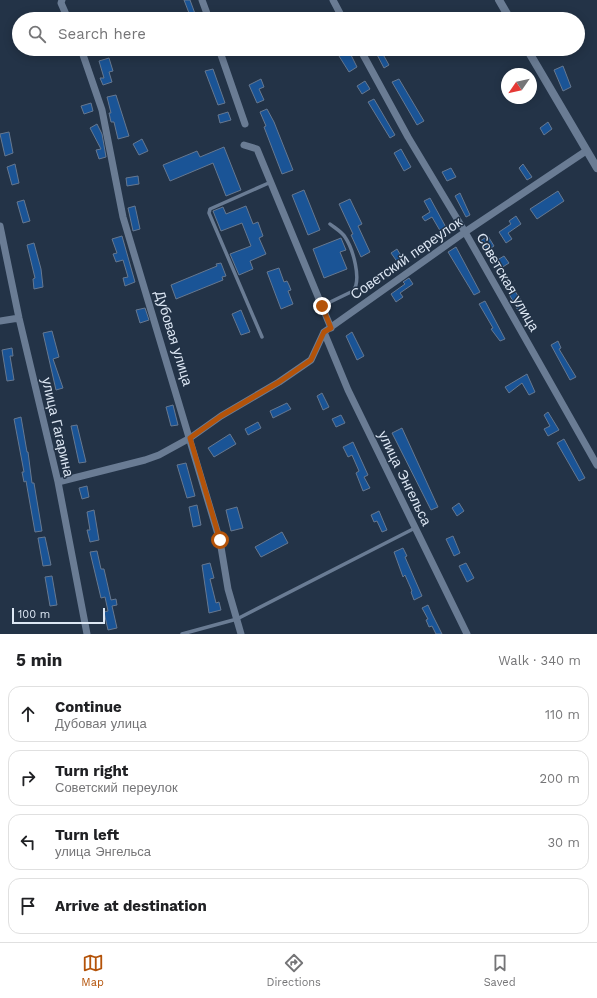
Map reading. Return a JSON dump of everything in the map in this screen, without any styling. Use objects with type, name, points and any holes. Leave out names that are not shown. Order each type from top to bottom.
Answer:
[{"type":"street","points":[[62,0],[66,12]]},
{"type":"street","points":[[202,0],[206,12]]},
{"type":"street","points":[[333,0],[339,12]]},
{"type":"street","points":[[499,0],[506,12]]},
{"type":"street","name":"Дубовая улица","points":[[83,56],[102,110],[124,217],[220,540],[228,589],[241,634]]},
{"type":"street","points":[[222,56],[246,124]]},
{"type":"street","name":"Советская улица","points":[[364,56],[408,137],[597,465]]},
{"type":"street","points":[[531,56],[597,168]]},
{"type":"street","points":[[244,145],[258,149],[331,328]]},
{"type":"street","name":"Советский переулок","points":[[324,332],[464,232],[586,151]]},
{"type":"street","name":"улица Гагарина","points":[[0,226],[19,318],[58,482],[87,634]]},
{"type":"street","points":[[0,321],[19,318]]},
{"type":"street","points":[[58,482],[145,460],[159,455],[190,438],[221,416],[279,382],[311,360],[324,332]]},
{"type":"street","name":"улица Энгельса","points":[[324,332],[348,390],[467,634]]},
{"type":"lane","points":[[262,337],[209,213],[210,208],[271,182]]},
{"type":"lane","points":[[322,306],[352,291],[356,287],[357,281],[354,261],[345,237],[330,224]]},
{"type":"lane","points":[[182,634],[237,619],[415,528]]},
{"type":"building","points":[[184,0],[190,0],[194,12],[189,12]]},
{"type":"building","points":[[339,56],[352,56],[357,67],[349,72]]},
{"type":"building","points":[[378,56],[384,56],[389,65],[384,68]]},
{"type":"building","points":[[109,58],[113,71],[109,72],[112,82],[103,85],[100,78],[104,78],[99,61]]},
{"type":"building","points":[[563,66],[571,87],[563,91],[554,70]]},
{"type":"building","points":[[213,69],[225,103],[218,105],[205,71]]},
{"type":"building","points":[[261,79],[264,87],[259,89],[264,100],[257,103],[249,85]]},
{"type":"building","points":[[399,79],[424,121],[417,125],[392,82]]},
{"type":"building","points":[[365,81],[370,89],[362,94],[357,86]]},
{"type":"building","points":[[116,95],[129,136],[118,139],[114,122],[111,122],[109,113],[111,113],[107,97]]},
{"type":"building","points":[[374,99],[395,135],[390,138],[368,102]]},
{"type":"building","points":[[91,103],[93,111],[84,114],[81,106]]},
{"type":"building","points":[[267,109],[274,122],[293,170],[282,174],[264,127],[266,126],[260,112]]},
{"type":"building","points":[[228,112],[231,120],[220,123],[218,115]]},
{"type":"building","points":[[548,122],[552,129],[544,135],[540,128]]},
{"type":"building","points":[[97,124],[102,134],[106,157],[99,159],[96,150],[101,149],[90,128]]},
{"type":"building","points":[[9,132],[13,153],[5,156],[0,134]]},
{"type":"building","points":[[142,139],[148,151],[139,155],[133,144]]},
{"type":"building","points":[[224,147],[241,190],[226,196],[213,163],[170,181],[163,165],[197,151],[200,157]]},
{"type":"building","points":[[401,149],[411,167],[404,171],[394,153]]},
{"type":"building","points":[[15,164],[19,183],[12,185],[7,167]]},
{"type":"building","points":[[523,164],[532,177],[527,180],[519,168]]},
{"type":"building","points":[[451,168],[456,177],[447,181],[442,172]]},
{"type":"building","points":[[138,176],[139,184],[127,186],[126,178]]},
{"type":"building","points":[[304,190],[320,230],[308,235],[292,195]]},
{"type":"building","points":[[558,191],[564,201],[537,219],[530,209]]},
{"type":"building","points":[[460,193],[470,215],[466,217],[455,196]]},
{"type":"building","points":[[430,198],[448,231],[442,234],[432,217],[425,221],[422,217],[430,212],[424,201]]},
{"type":"building","points":[[350,199],[362,224],[358,226],[370,252],[361,257],[351,235],[353,234],[339,204]]},
{"type":"building","points":[[24,200],[30,221],[23,223],[17,202]]},
{"type":"building","points":[[135,206],[140,229],[133,231],[128,208]]},
{"type":"building","points":[[246,206],[253,224],[258,222],[263,236],[259,238],[266,254],[250,261],[253,269],[239,275],[230,254],[251,246],[242,223],[221,231],[213,211],[223,207],[226,214]]},
{"type":"building","points":[[516,216],[521,224],[508,233],[512,239],[506,243],[499,232],[511,224],[509,221]]},
{"type":"building","points":[[122,236],[135,282],[125,286],[123,278],[128,277],[123,260],[116,262],[113,254],[117,253],[112,239]]},
{"type":"building","points":[[488,236],[494,246],[487,251],[480,241]]},
{"type":"building","points":[[341,238],[346,250],[340,252],[347,269],[324,278],[313,249]]},
{"type":"building","points":[[34,243],[41,269],[43,287],[34,289],[33,279],[35,278],[27,245]]},
{"type":"building","points":[[456,247],[480,292],[474,295],[448,252]]},
{"type":"building","points":[[397,249],[403,259],[398,263],[391,253]]},
{"type":"building","points":[[504,256],[509,263],[498,270],[494,262]]},
{"type":"building","points":[[221,263],[226,276],[222,277],[223,280],[176,299],[171,285]]},
{"type":"building","points":[[279,268],[284,282],[287,281],[291,290],[288,291],[293,304],[281,309],[267,272]]},
{"type":"building","points":[[409,278],[413,284],[400,293],[403,297],[396,302],[391,294],[405,284],[403,282]]},
{"type":"building","points":[[515,291],[527,310],[520,314],[509,294]]},
{"type":"building","points":[[485,301],[505,339],[500,341],[491,329],[493,328],[479,304]]},
{"type":"building","points":[[145,308],[149,320],[140,323],[136,310]]},
{"type":"building","points":[[241,310],[250,332],[241,335],[232,314]]},
{"type":"building","points":[[52,331],[59,357],[53,359],[63,388],[56,390],[43,333]]},
{"type":"building","points":[[352,332],[364,356],[357,360],[346,336]]},
{"type":"building","points":[[558,341],[561,348],[559,349],[576,377],[570,380],[551,345]]},
{"type":"building","points":[[12,348],[13,356],[10,356],[14,380],[7,381],[2,350]]},
{"type":"building","points":[[527,374],[535,392],[529,395],[522,383],[509,393],[505,387]]},
{"type":"building","points":[[322,393],[329,407],[323,410],[317,396]]},
{"type":"building","points":[[287,403],[291,409],[273,418],[270,411]]},
{"type":"building","points":[[173,405],[178,425],[171,426],[166,407]]},
{"type":"building","points":[[548,412],[559,430],[548,436],[544,429],[550,426],[544,415]]},
{"type":"building","points":[[341,415],[345,423],[336,427],[332,419]]},
{"type":"building","points":[[21,417],[42,531],[35,532],[26,481],[24,482],[22,472],[24,472],[14,419]]},
{"type":"building","points":[[258,422],[261,428],[248,435],[245,429]]},
{"type":"building","points":[[77,425],[86,462],[79,463],[71,426]]},
{"type":"building","points":[[402,428],[438,507],[431,510],[392,433]]},
{"type":"building","points":[[230,434],[236,444],[214,457],[208,448]]},
{"type":"building","points":[[564,439],[585,478],[579,481],[557,443]]},
{"type":"building","points":[[353,442],[368,475],[364,477],[370,488],[363,491],[356,473],[359,471],[352,455],[348,457],[343,447]]},
{"type":"building","points":[[186,463],[195,496],[187,498],[177,465]]},
{"type":"building","points":[[87,486],[89,497],[82,499],[79,488]]},
{"type":"building","points":[[459,503],[464,511],[457,516],[452,508]]},
{"type":"building","points":[[197,505],[201,525],[193,527],[189,507]]},
{"type":"building","points":[[237,507],[243,528],[231,531],[226,510]]},
{"type":"building","points":[[94,510],[99,540],[90,542],[87,530],[90,530],[87,512]]},
{"type":"building","points":[[379,511],[387,530],[382,532],[377,521],[374,522],[371,515]]},
{"type":"building","points":[[282,532],[288,543],[261,557],[255,547]]},
{"type":"building","points":[[453,536],[460,553],[454,556],[446,539]]},
{"type":"building","points":[[45,537],[51,565],[43,566],[38,538]]},
{"type":"building","points":[[403,548],[407,556],[405,557],[422,596],[414,600],[412,591],[405,575],[403,577],[394,552]]},
{"type":"building","points":[[97,551],[101,569],[104,569],[111,600],[116,599],[117,605],[112,606],[117,628],[108,630],[104,612],[108,611],[105,597],[101,598],[90,552]]},
{"type":"building","points":[[210,563],[214,578],[210,579],[216,603],[219,602],[221,610],[209,613],[202,565]]},
{"type":"building","points":[[466,563],[474,578],[467,582],[459,566]]},
{"type":"building","points":[[52,576],[57,605],[50,606],[45,577]]},
{"type":"building","points":[[428,605],[442,634],[436,634],[432,626],[429,627],[426,620],[428,619],[422,608]]},
{"type":"route","points":[[220,540],[190,438],[221,416],[279,382],[311,360],[324,332],[331,328],[322,306]]}]
